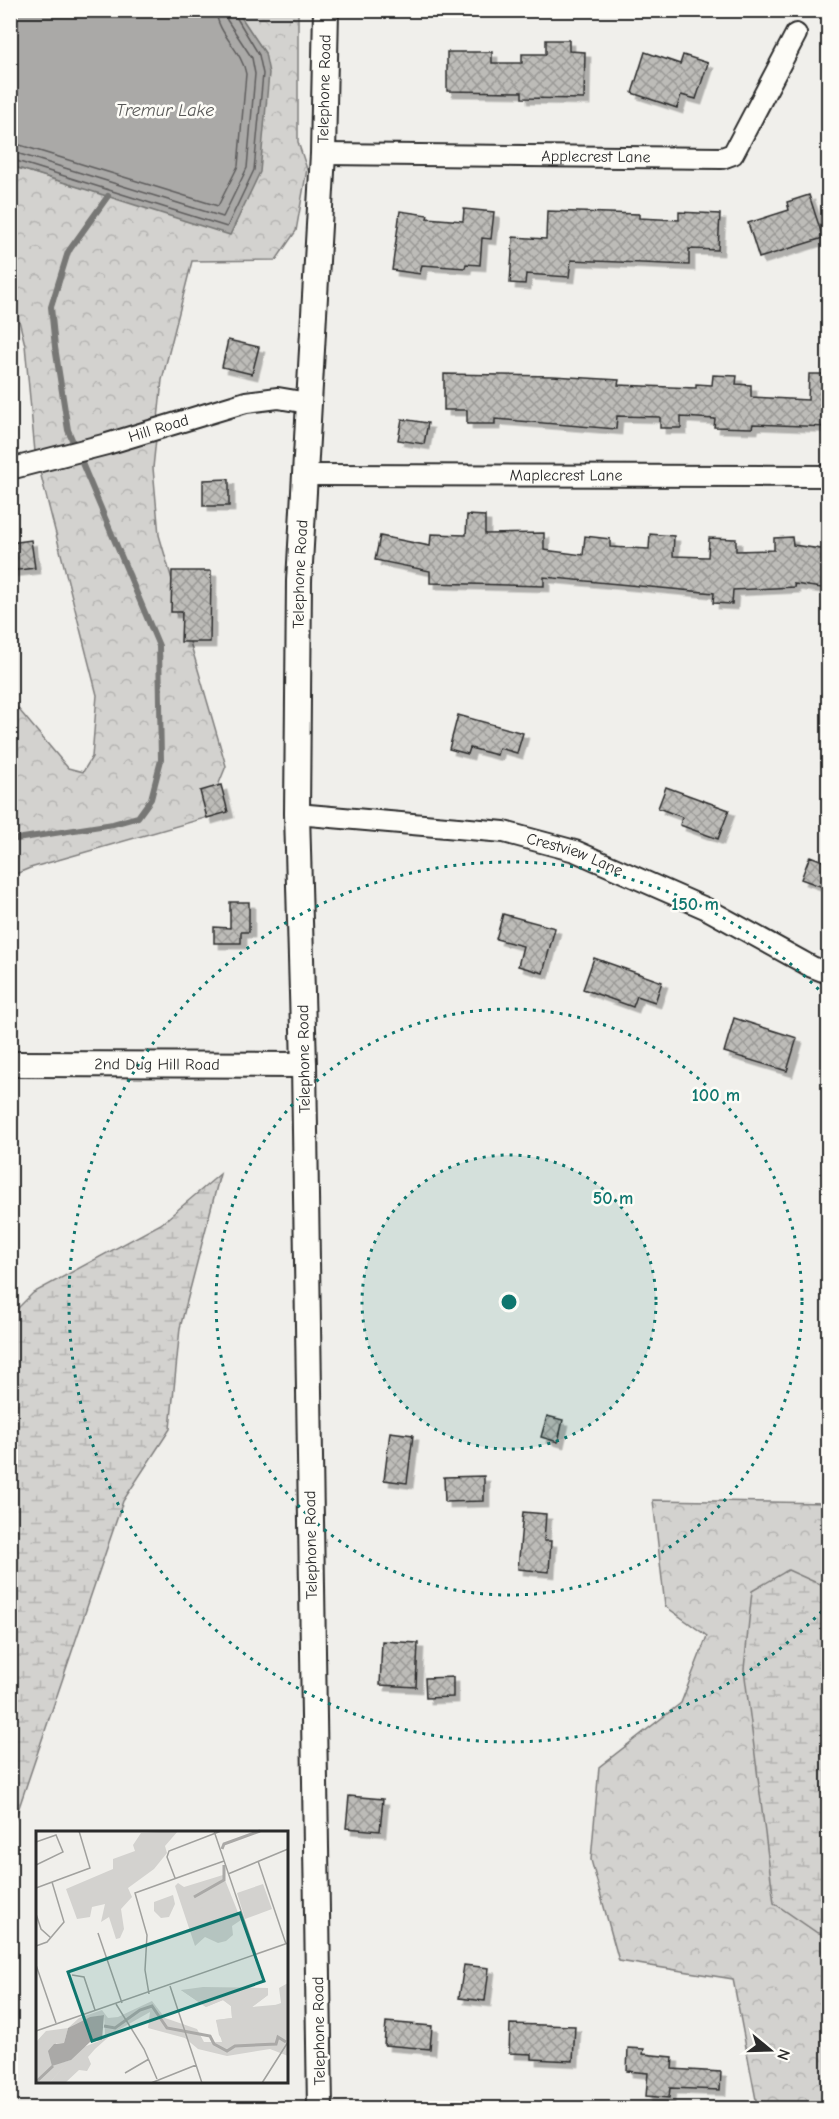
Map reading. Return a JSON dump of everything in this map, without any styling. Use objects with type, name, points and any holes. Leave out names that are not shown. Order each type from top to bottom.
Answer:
[{"type":"street","name":"Telephone Road","points":[[320,2109],[304,1065],[297,814],[299,581],[323,154],[326,10]]},
{"type":"street","name":"Applecrest Lane","points":[[323,154],[722,158],[733,154],[796,34]]},
{"type":"street","name":"Hill Road","points":[[10,469],[107,444],[246,402],[278,398],[308,403]]},
{"type":"street","name":"Maplecrest Lane","points":[[304,475],[828,476]]},
{"type":"street","name":"Crestview Lane","points":[[297,814],[504,832],[575,851],[705,908],[812,967],[828,973]]},
{"type":"street","name":"2nd Dug Hill Road","points":[[10,1064],[304,1065]]},
{"type":"green space","points":[[237,11],[298,11],[298,142],[307,169],[296,231],[276,260],[192,261],[162,380],[153,468],[159,535],[226,766],[205,818],[30,868],[11,876],[10,699],[68,768],[83,772],[92,757],[97,695],[35,452],[25,345],[11,288],[11,163],[18,168],[108,196],[265,53]]},
{"type":"green space","points":[[220,1174],[180,1328],[170,1429],[123,1501],[11,1831],[11,1315],[33,1293],[161,1224]]},
{"type":"green space","points":[[653,1500],[828,1503],[828,2107],[757,2105],[733,1979],[619,1961],[591,1860],[599,1767],[681,1703],[707,1636],[665,1606]]},
{"type":"green space","points":[[788,1570],[828,1588],[828,1936],[816,1932],[774,1903],[744,1669],[752,1591]]},
{"type":"water","name":"Tremur Lake","points":[[11,10],[237,11],[265,53],[269,73],[260,172],[230,235],[18,168],[11,163]]},
{"type":"building","points":[[546,40],[569,40],[569,51],[585,52],[584,99],[522,98],[522,92],[447,91],[447,52],[492,52],[492,63],[522,63],[522,54],[546,54]]},
{"type":"building","points":[[645,52],[680,64],[683,55],[708,63],[696,99],[681,95],[677,108],[632,93]]},
{"type":"building","points":[[809,195],[823,238],[759,258],[748,223],[789,210],[787,202]]},
{"type":"building","points":[[464,209],[494,212],[491,239],[482,238],[480,265],[466,264],[465,268],[422,265],[420,274],[392,270],[400,211],[428,215],[427,218],[463,221]]},
{"type":"building","points":[[547,211],[639,214],[639,218],[679,220],[679,212],[720,214],[718,250],[689,249],[689,265],[571,260],[569,277],[526,274],[525,284],[510,283],[513,237],[546,239]]},
{"type":"building","points":[[228,340],[259,347],[252,374],[222,367]]},
{"type":"building","points":[[444,374],[553,376],[619,380],[618,385],[696,388],[696,384],[712,385],[713,375],[737,376],[736,384],[751,385],[751,397],[808,400],[809,374],[825,374],[824,391],[828,391],[828,427],[753,424],[752,428],[714,427],[715,419],[681,417],[681,428],[660,428],[660,417],[617,416],[616,429],[495,419],[495,424],[467,424],[467,410],[444,410]]},
{"type":"building","points":[[402,419],[428,423],[424,444],[398,440]]},
{"type":"building","points":[[229,479],[229,506],[203,506],[203,480]]},
{"type":"building","points":[[467,515],[485,516],[485,534],[544,533],[544,550],[583,555],[585,536],[610,539],[610,547],[649,549],[650,534],[674,536],[673,556],[708,557],[709,538],[736,539],[736,551],[774,550],[774,538],[792,537],[793,545],[828,550],[828,589],[794,584],[795,587],[733,590],[732,604],[713,603],[714,593],[544,577],[544,586],[430,583],[430,571],[375,560],[380,536],[430,546],[431,534],[466,535]]},
{"type":"building","points":[[31,540],[35,568],[10,571],[10,543]]},
{"type":"building","points":[[172,571],[211,571],[210,642],[181,642],[182,612],[171,612]]},
{"type":"building","points":[[458,715],[523,733],[517,753],[499,748],[497,755],[470,748],[468,754],[449,749]]},
{"type":"building","points":[[221,785],[228,812],[207,818],[200,791]]},
{"type":"building","points":[[666,787],[729,810],[718,839],[680,825],[682,817],[658,808]]},
{"type":"building","points":[[810,856],[828,863],[828,889],[801,879]]},
{"type":"building","points":[[230,902],[249,902],[249,932],[241,932],[241,943],[214,943],[214,927],[230,928]]},
{"type":"building","points":[[503,914],[555,928],[543,973],[518,966],[523,946],[496,939]]},
{"type":"building","points":[[594,958],[662,982],[655,1002],[637,996],[633,1007],[583,989]]},
{"type":"building","points":[[734,1018],[797,1038],[787,1071],[724,1052]]},
{"type":"building","points":[[547,1416],[563,1420],[558,1442],[541,1437]]},
{"type":"building","points":[[390,1432],[413,1435],[407,1483],[384,1480]]},
{"type":"building","points":[[484,1476],[484,1501],[445,1502],[444,1477]]},
{"type":"building","points":[[523,1512],[546,1514],[544,1541],[551,1541],[549,1572],[518,1569]]},
{"type":"building","points":[[382,1641],[418,1643],[416,1687],[380,1685]]},
{"type":"building","points":[[453,1677],[453,1697],[426,1698],[425,1678]]},
{"type":"building","points":[[349,1796],[383,1799],[380,1831],[346,1828]]},
{"type":"building","points":[[464,1965],[489,1968],[485,2001],[459,1998]]},
{"type":"building","points":[[386,2022],[432,2026],[430,2049],[384,2045]]},
{"type":"building","points":[[510,2024],[575,2026],[573,2061],[532,2059],[532,2054],[509,2053]]},
{"type":"building","points":[[628,2048],[644,2049],[643,2054],[673,2057],[672,2069],[721,2072],[720,2090],[670,2088],[669,2098],[646,2096],[648,2073],[627,2071]]},
{"type":"waterway","points":[[10,840],[113,824],[138,817],[151,799],[161,760],[159,646],[68,430],[51,307],[68,252],[108,196]]}]
